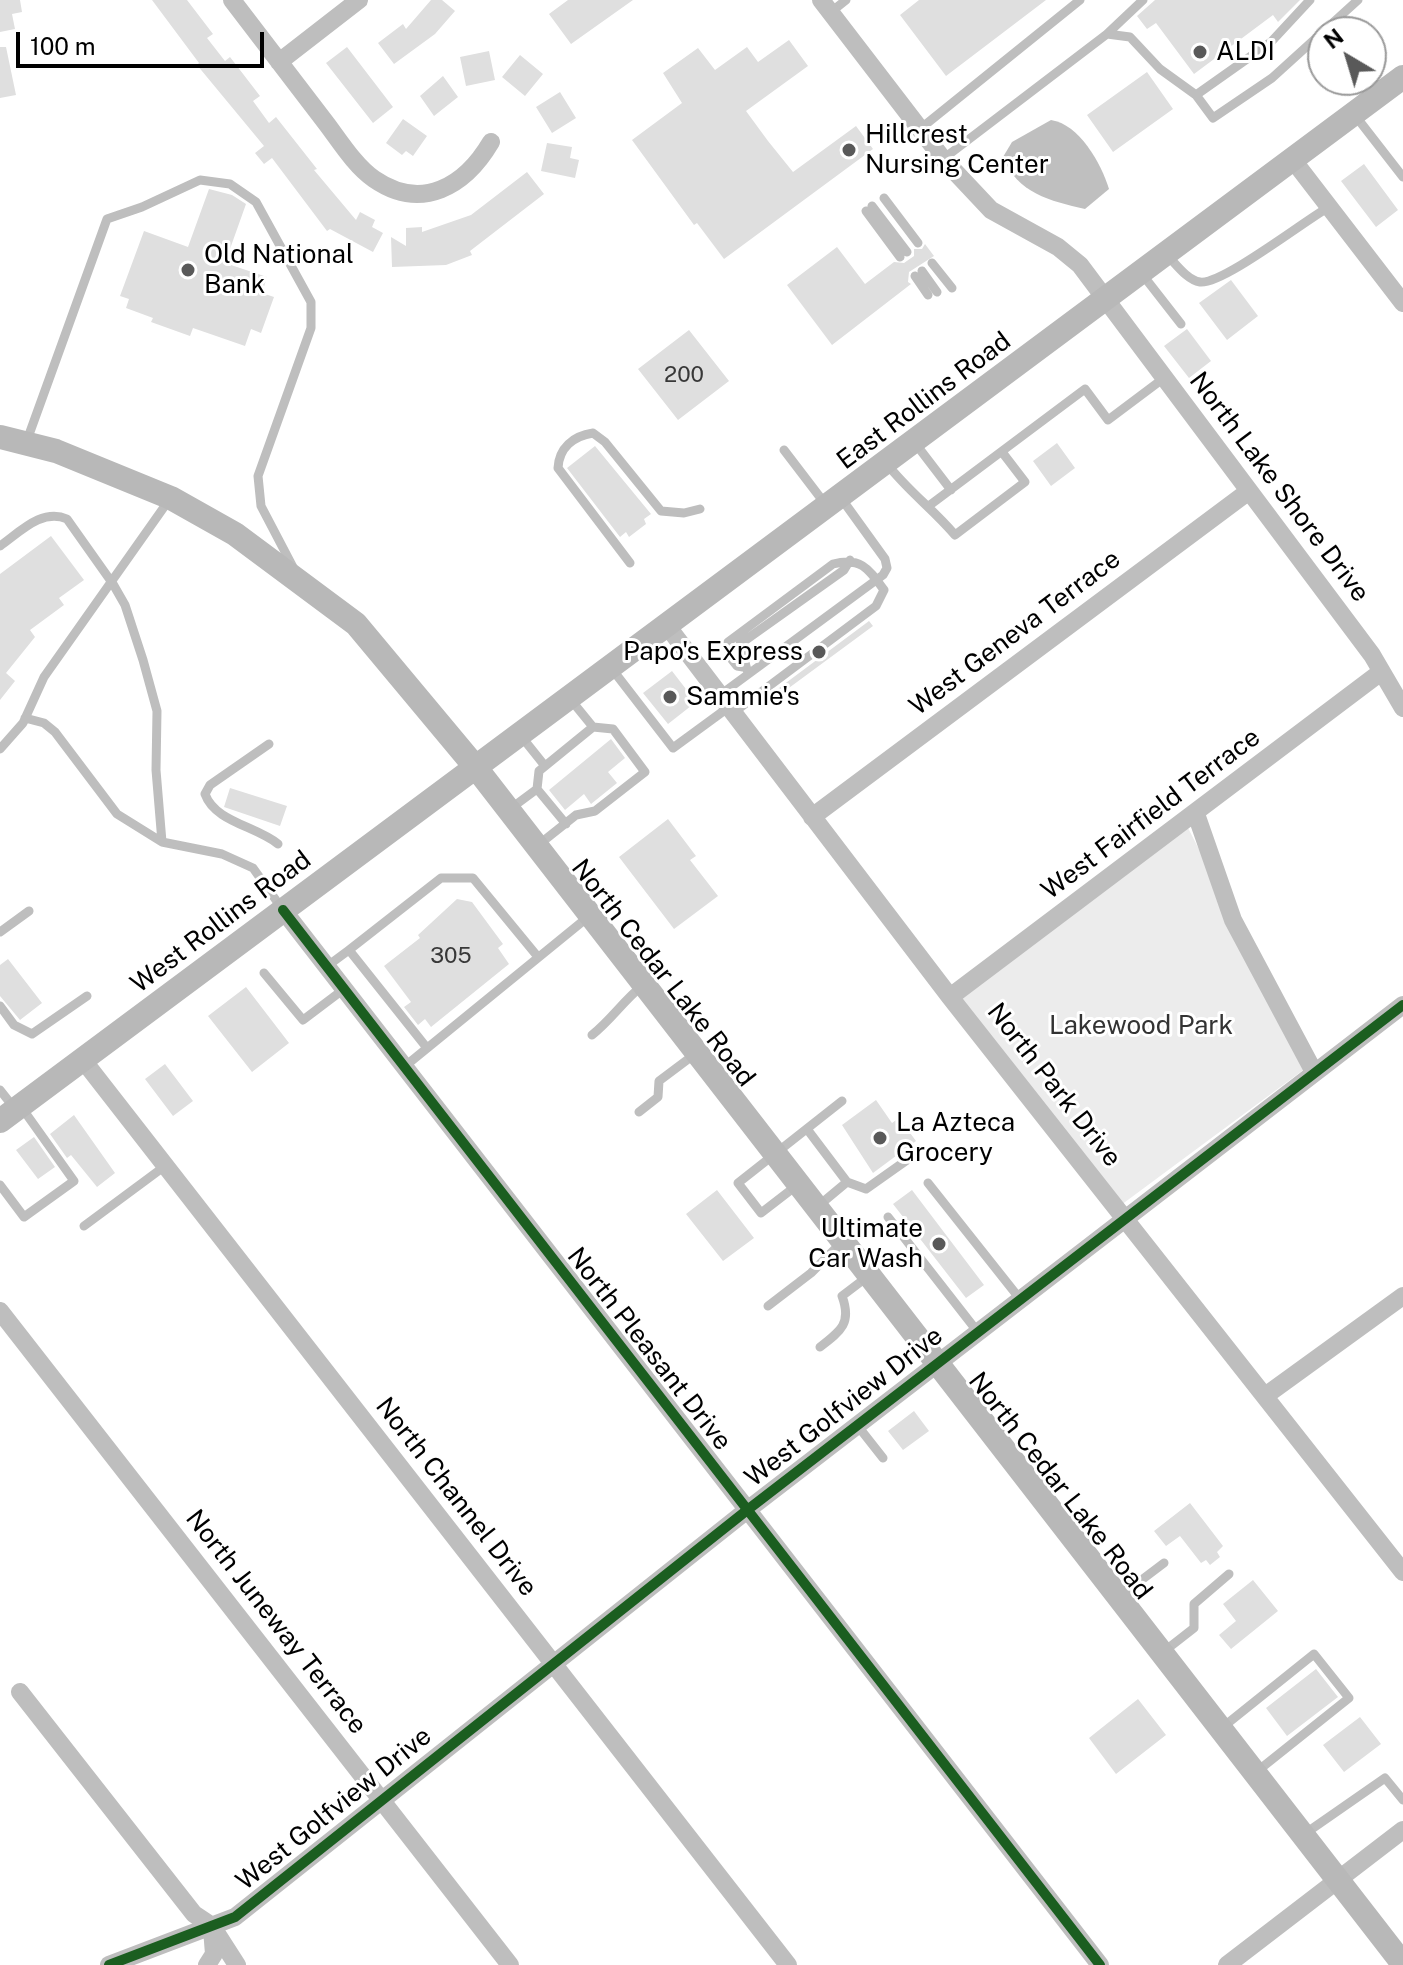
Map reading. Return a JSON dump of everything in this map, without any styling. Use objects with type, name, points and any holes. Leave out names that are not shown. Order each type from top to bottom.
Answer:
[{"type":"main road","name":"East Rollins Road","points":[[477,769],[1403,77]]},
{"type":"main road","name":"North Cedar Lake Road","points":[[0,437],[56,451],[171,498],[235,534],[356,624],[477,769],[1403,1964]]},
{"type":"main road","name":"West Rollins Road","points":[[12,1112],[477,769]]},
{"type":"street","points":[[232,0],[373,178],[396,189],[414,193],[438,191],[461,180],[476,167],[491,142]]},
{"type":"street","points":[[279,62],[359,0]]},
{"type":"street","name":"North Lake Shore Drive","points":[[826,6],[943,159],[991,210],[1058,247],[1080,265],[1381,672],[1403,708]]},
{"type":"street","points":[[1293,160],[1403,303]]},
{"type":"street","name":"West Geneva Terrace","points":[[812,817],[1249,491]]},
{"type":"street","name":"North Park Drive","points":[[668,627],[950,997],[1403,1572]]},
{"type":"street","name":"West Fairfield Terrace","points":[[950,997],[1381,672]]},
{"type":"street","points":[[1196,814],[1233,920],[1314,1072]]},
{"type":"street","name":"North Pleasant Drive","points":[[283,910],[1100,1965]]},
{"type":"street","name":"West Golfview Drive","points":[[109,1965],[235,1917],[380,1798],[746,1511],[1403,1005]]},
{"type":"street","name":"North Channel Drive","points":[[83,1060],[788,1965]]},
{"type":"street","points":[[1265,1396],[1403,1296]]},
{"type":"street","name":"North Juneway Terrace","points":[[0,1311],[510,1965]]},
{"type":"street","points":[[20,1692],[194,1914],[212,1926],[237,1965]]},
{"type":"street","points":[[1227,1965],[1403,1830]]},
{"type":"street","points":[[207,1965],[214,1954],[212,1926]]},
{"type":"lane","points":[[826,6],[846,0]]},
{"type":"lane","points":[[920,129],[1080,0]]},
{"type":"lane","points":[[943,159],[1107,34],[1143,0]]},
{"type":"lane","points":[[1196,95],[1271,42],[1310,0]]},
{"type":"lane","points":[[1107,34],[1130,37],[1160,69],[1196,95],[1213,118],[1272,78],[1358,0]]},
{"type":"lane","points":[[1354,114],[1403,177]]},
{"type":"lane","points":[[26,443],[107,219],[142,207],[200,180],[230,184],[256,202],[311,302],[311,328],[258,476],[261,506],[301,583]]},
{"type":"lane","points":[[884,198],[918,243]]},
{"type":"lane","points":[[1167,255],[1193,280],[1204,283],[1244,264],[1329,207]]},
{"type":"lane","points":[[869,209],[904,255]]},
{"type":"lane","points":[[932,263],[952,288]]},
{"type":"lane","points":[[918,274],[933,294]]},
{"type":"lane","points":[[1142,274],[1181,324]]},
{"type":"lane","points":[[930,505],[1085,389],[1108,420],[1164,378]]},
{"type":"lane","points":[[630,563],[558,468],[558,456],[572,440],[593,433],[605,442],[661,511],[684,513],[700,509]]},
{"type":"lane","points":[[915,443],[951,490]]},
{"type":"lane","points":[[746,670],[759,666],[876,580],[887,568],[885,559],[784,450]]},
{"type":"lane","points":[[887,464],[908,493],[930,505],[955,535],[1025,482],[1002,452]]},
{"type":"lane","points":[[0,749],[25,718],[44,677],[113,584],[171,498]]},
{"type":"lane","points":[[0,546],[43,516],[56,514],[67,519],[125,605],[157,711],[156,770],[162,842]]},
{"type":"lane","points":[[612,669],[673,748],[727,705],[876,606],[884,590],[860,562],[850,560],[832,579],[740,644],[746,670],[727,705]]},
{"type":"lane","points":[[571,700],[593,727]]},
{"type":"lane","points":[[25,718],[44,723],[55,732],[117,814],[162,842],[222,854],[253,868],[283,910]]},
{"type":"lane","points":[[537,846],[566,824],[576,815],[595,811],[645,772],[613,729],[593,727],[539,771],[537,789],[566,824]]},
{"type":"lane","points":[[521,736],[545,766]]},
{"type":"lane","points":[[269,744],[210,785],[205,794],[215,810],[261,831],[278,844]]},
{"type":"lane","points":[[509,810],[537,789]]},
{"type":"lane","points":[[326,967],[441,878],[473,878],[538,957]]},
{"type":"lane","points":[[0,932],[29,911]]},
{"type":"lane","points":[[403,1067],[590,915]]},
{"type":"lane","points":[[349,950],[427,1048]]},
{"type":"lane","points":[[264,973],[303,1020],[344,989]]},
{"type":"lane","points":[[592,1035],[613,1018],[618,1005],[644,984]]},
{"type":"lane","points":[[0,1006],[14,1025],[32,1034],[87,996]]},
{"type":"lane","points":[[639,1112],[658,1097],[659,1081],[697,1052]]},
{"type":"lane","points":[[0,1090],[12,1112],[74,1181],[24,1217],[0,1185]]},
{"type":"lane","points":[[799,1184],[761,1213],[738,1183],[842,1101]]},
{"type":"lane","points":[[807,1129],[847,1182],[866,1189],[907,1160]]},
{"type":"lane","points":[[84,1226],[165,1166]]},
{"type":"lane","points":[[817,1207],[847,1182]]},
{"type":"lane","points":[[928,1183],[1020,1299]]},
{"type":"lane","points":[[888,1217],[977,1331]]},
{"type":"lane","points":[[768,1306],[811,1273],[843,1241]]},
{"type":"lane","points":[[820,1347],[845,1328],[848,1313],[842,1296],[869,1275]]},
{"type":"lane","points":[[857,1425],[883,1458]]},
{"type":"lane","points":[[1119,1597],[1164,1563]]},
{"type":"lane","points":[[1162,1653],[1194,1628],[1194,1604],[1229,1574]]},
{"type":"lane","points":[[1221,1729],[1314,1654],[1349,1698],[1255,1773]]},
{"type":"lane","points":[[1303,1835],[1385,1778],[1403,1800]]},
{"type":"green space","name":"Lakewood Park","points":[[1187,826],[1310,1065],[1117,1208],[954,1001]]},
{"type":"shaded area","points":[[1051,120],[1071,129],[1088,146],[1109,189],[1085,209],[1036,194],[1017,179],[1003,157],[1012,142]]},
{"type":"building","points":[[0,0],[20,0],[22,12],[12,14],[15,29],[0,32]]},
{"type":"building","points":[[152,0],[187,0],[213,34],[207,38],[225,61],[230,57],[260,96],[253,101],[269,123],[276,117],[317,169],[314,170],[356,220],[360,212],[375,220],[372,227],[383,233],[373,252],[330,229],[327,231],[272,158],[264,164],[255,153],[264,146],[197,65],[199,63]]},
{"type":"building","points":[[431,0],[442,0],[455,11],[435,34],[394,64],[378,43],[403,24],[406,29]]},
{"type":"building","points":[[568,0],[633,0],[571,44],[549,14]]},
{"type":"building","points":[[919,0],[1046,0],[946,76],[900,15]]},
{"type":"building","name":"ALDI","points":[[1155,0],[1300,0],[1278,22],[1273,15],[1194,74],[1156,23],[1147,29],[1137,16]]},
{"type":"building","name":"Hillcrest Nursing Center","points":[[789,40],[808,66],[746,111],[768,141],[793,172],[856,126],[873,149],[724,259],[697,223],[694,225],[632,140],[682,103],[663,73],[698,48],[715,70],[747,47],[758,62]]},
{"type":"building","points":[[0,47],[6,47],[16,95],[0,98]]},
{"type":"building","points":[[347,47],[393,107],[373,123],[326,63]]},
{"type":"building","points":[[489,51],[495,80],[466,86],[460,57]]},
{"type":"building","points":[[520,55],[543,74],[525,96],[502,77]]},
{"type":"building","points":[[1147,72],[1173,109],[1113,152],[1087,115]]},
{"type":"building","points":[[443,76],[458,97],[434,116],[420,96]]},
{"type":"building","points":[[560,92],[576,118],[552,133],[536,107]]},
{"type":"building","points":[[403,119],[427,136],[413,156],[406,151],[402,155],[386,143]]},
{"type":"building","points":[[547,143],[572,147],[570,158],[579,160],[575,178],[541,171]]},
{"type":"building","points":[[1364,164],[1398,210],[1376,227],[1341,181]]},
{"type":"building","points":[[527,172],[544,194],[470,251],[472,255],[446,265],[392,267],[391,237],[406,246],[406,228],[422,227],[422,232],[471,215]]},
{"type":"building","name":"Old National Bank","points":[[209,189],[232,195],[246,204],[225,263],[267,277],[262,293],[274,297],[261,333],[251,329],[245,346],[193,328],[190,336],[151,322],[153,318],[126,308],[129,299],[120,296],[144,231],[188,247]]},
{"type":"building","points":[[925,244],[934,256],[909,272],[908,282],[911,284],[832,345],[787,285],[837,247],[865,284],[894,262],[904,263],[914,256],[914,249],[922,249]]},
{"type":"building","points":[[1231,280],[1258,316],[1227,340],[1199,303]]},
{"type":"building","points":[[1187,329],[1211,361],[1189,378],[1164,346]]},
{"type":"building","points":[[689,330],[729,381],[678,420],[638,369]]},
{"type":"building","points":[[1057,443],[1075,468],[1051,486],[1033,461]]},
{"type":"building","points":[[595,446],[651,514],[644,519],[646,524],[629,537],[626,532],[620,537],[567,468]]},
{"type":"building","points":[[51,536],[84,580],[59,598],[64,605],[30,630],[35,637],[6,673],[15,681],[0,700],[0,574]]},
{"type":"building","points":[[869,621],[873,626],[778,696],[775,691]]},
{"type":"building","name":"Sammie's","points":[[672,671],[696,702],[668,724],[643,693]]},
{"type":"building","points":[[611,739],[625,758],[608,772],[617,783],[591,804],[584,794],[565,810],[549,790]]},
{"type":"building","points":[[230,788],[287,806],[280,826],[224,807]]},
{"type":"building","points":[[668,819],[696,856],[690,860],[718,896],[674,929],[619,857]]},
{"type":"building","points":[[457,899],[472,902],[503,944],[498,948],[509,964],[431,1027],[425,1019],[418,1025],[404,1007],[411,1002],[384,966],[420,938],[418,935]]},
{"type":"building","points":[[8,959],[42,1003],[20,1020],[0,996],[0,965]]},
{"type":"building","points":[[246,987],[289,1043],[252,1072],[208,1016]]},
{"type":"building","points":[[165,1064],[193,1101],[173,1116],[145,1079]]},
{"type":"building","name":"La Azteca Grocery","points":[[876,1100],[892,1123],[899,1118],[916,1141],[873,1173],[842,1125]]},
{"type":"building","points":[[74,1115],[115,1173],[97,1187],[71,1155],[67,1158],[50,1134]]},
{"type":"building","points":[[34,1137],[55,1167],[38,1179],[16,1150]]},
{"type":"building","points":[[717,1190],[754,1238],[723,1261],[686,1214]]},
{"type":"building","name":"Ultimate Car Wash","points":[[912,1190],[984,1285],[966,1298],[893,1204]]},
{"type":"building","points":[[914,1411],[929,1431],[903,1450],[888,1431]]},
{"type":"building","points":[[1190,1503],[1223,1546],[1217,1552],[1220,1557],[1210,1565],[1206,1560],[1201,1563],[1180,1536],[1166,1546],[1154,1531]]},
{"type":"building","points":[[1253,1580],[1278,1611],[1231,1649],[1219,1635],[1236,1621],[1223,1604]]},
{"type":"building","points":[[1316,1669],[1338,1697],[1287,1736],[1266,1708]]},
{"type":"building","points":[[1138,1699],[1166,1735],[1116,1774],[1089,1738]]},
{"type":"building","points":[[1360,1717],[1381,1744],[1344,1772],[1323,1745]]},
{"type":"cycle path","points":[[283,910],[1100,1965]]},
{"type":"cycle path","points":[[109,1965],[235,1917],[746,1511],[1403,1005]]},
{"type":"place","name":"ALDI","points":[[1200,52]]},
{"type":"place","name":"Hillcrest Nursing Center","points":[[849,150]]},
{"type":"place","name":"Old National Bank","points":[[188,270]]},
{"type":"place","name":"Papo's Express","points":[[819,652]]},
{"type":"place","name":"Sammie's","points":[[670,697]]},
{"type":"place","name":"La Azteca Grocery","points":[[880,1138]]},
{"type":"place","name":"Ultimate Car Wash","points":[[939,1244]]}]
